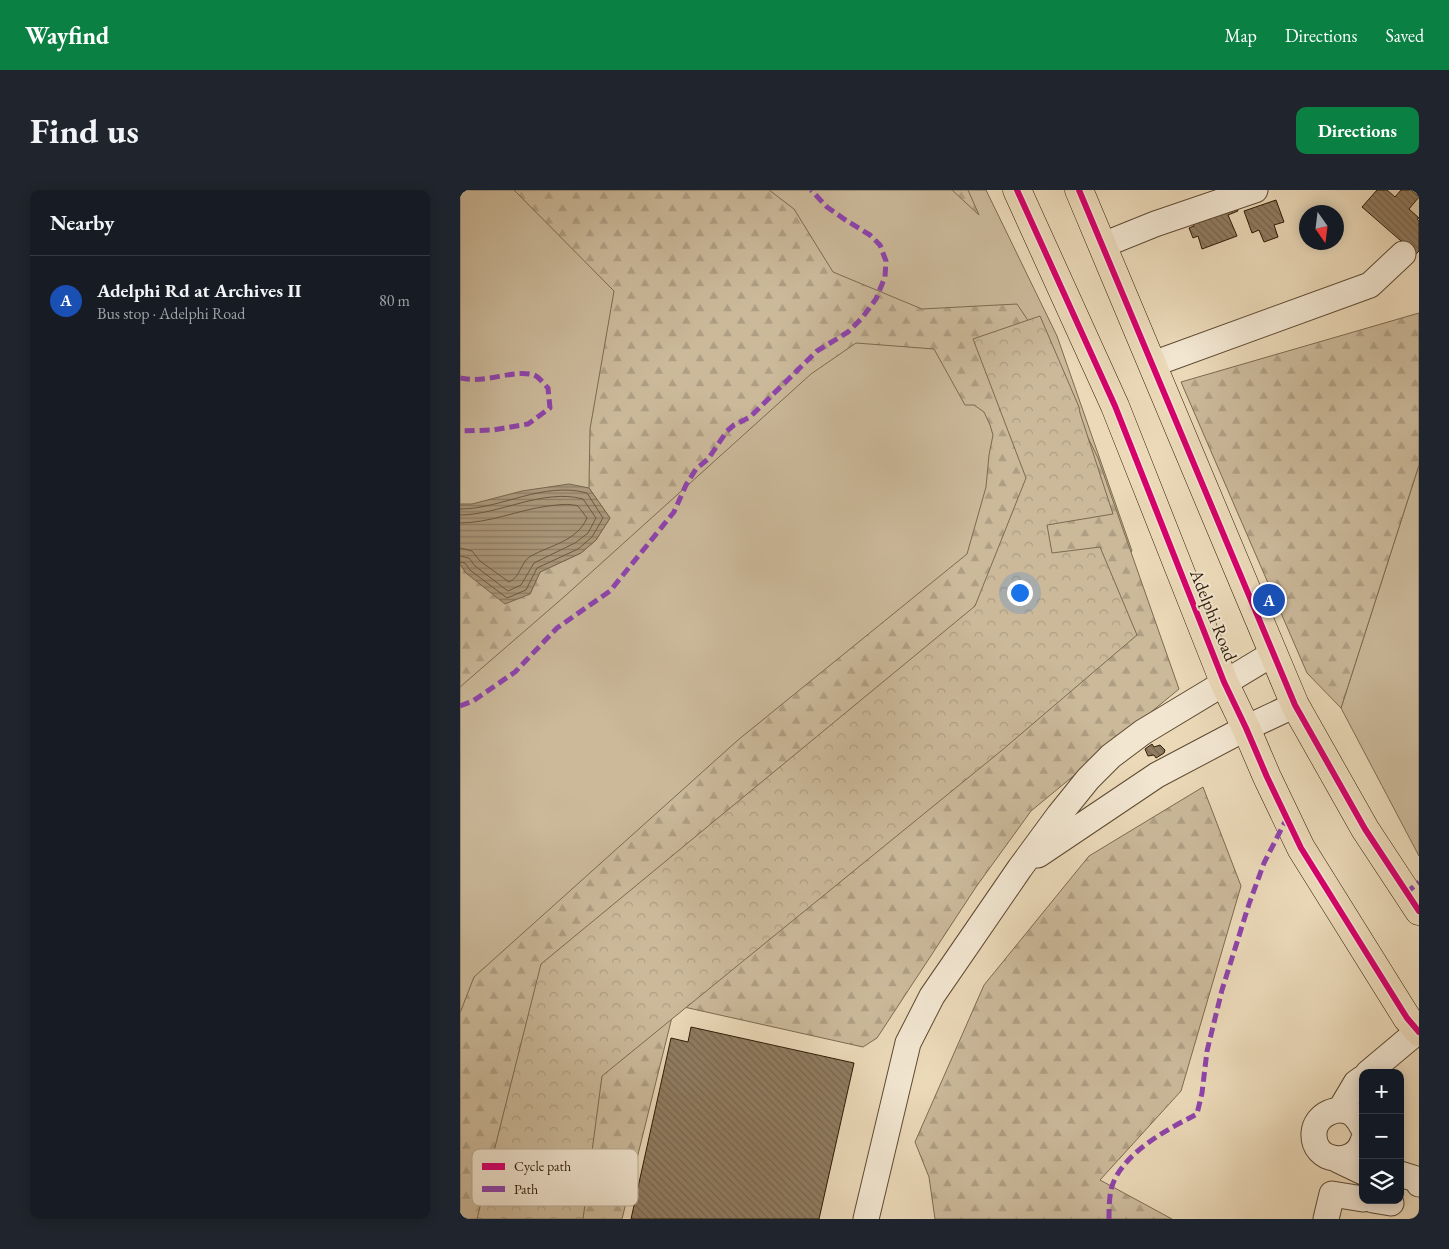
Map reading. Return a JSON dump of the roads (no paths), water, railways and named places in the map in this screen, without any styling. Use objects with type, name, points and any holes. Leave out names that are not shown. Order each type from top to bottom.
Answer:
[{"type":"main road","name":"Adelphi Road","points":[[1017,190],[1115,406],[1224,682],[1267,777],[1302,848],[1418,1032]]},
{"type":"main road","points":[[1079,190],[1295,705],[1365,829],[1419,911]]},
{"type":"lane","points":[[1103,245],[1155,224],[1255,190]]},
{"type":"lane","points":[[1153,364],[1370,285],[1403,254]]},
{"type":"lane","points":[[866,1219],[908,1042],[932,996],[1020,868],[1076,794],[1111,756],[1143,732],[1274,653]]},
{"type":"lane","points":[[1020,868],[1157,775],[1246,728],[1295,705]]},
{"type":"lane","points":[[1373,1069],[1418,1032]]},
{"type":"lane","points":[[1340,1110],[1359,1081]]},
{"type":"lane","points":[[1340,1110],[1355,1116],[1358,1150],[1328,1157],[1320,1151],[1315,1143],[1316,1124],[1322,1116],[1330,1111],[1340,1110]]},
{"type":"lane","points":[[1404,1175],[1416,1179],[1419,1184]]},
{"type":"lane","points":[[1326,1219],[1332,1194],[1359,1198]]},
{"type":"water","points":[[569,484],[589,488],[610,518],[596,540],[581,553],[540,572],[530,594],[505,604],[466,573],[460,564],[460,504],[472,504],[522,491]]},
{"type":"place","name":"Adelphi Rd at Archives II","points":[[1269,600]]}]
